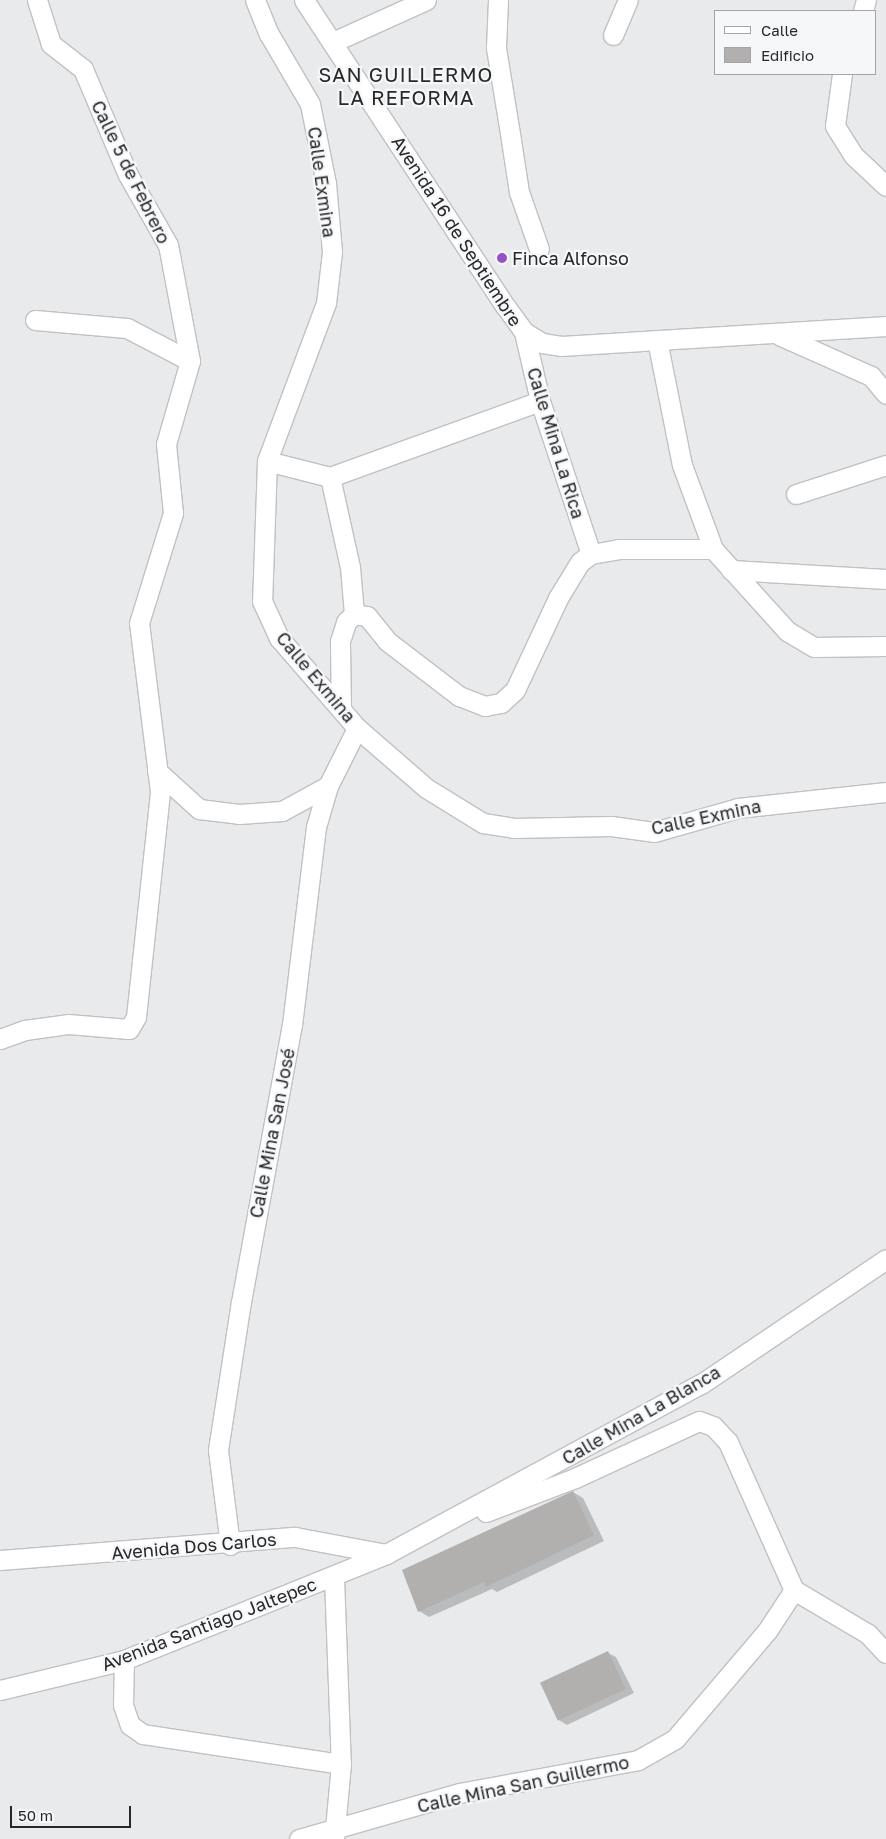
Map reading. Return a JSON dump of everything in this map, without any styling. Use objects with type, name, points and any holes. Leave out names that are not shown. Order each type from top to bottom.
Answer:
[{"type":"street","name":"Calle 5 de Febrero","points":[[37,0],[51,44],[83,69],[128,175],[168,245],[190,361],[166,444],[173,512],[139,623],[157,771]]},
{"type":"street","name":"Calle Exmina","points":[[255,0],[269,34],[310,104],[326,183],[332,252],[326,303],[267,460],[262,602],[279,638],[357,728],[426,788],[483,823],[513,828],[611,826],[654,832],[738,808],[886,792]]},
{"type":"street","name":"Avenida 16 de Septiembre","points":[[304,0],[524,332],[562,346],[886,326]]},
{"type":"street","points":[[333,42],[426,0]]},
{"type":"street","points":[[498,0],[496,48],[512,149],[520,192],[539,249]]},
{"type":"street","points":[[613,34],[628,0]]},
{"type":"street","points":[[842,75],[836,92],[835,126],[853,155],[886,186]]},
{"type":"street","points":[[35,320],[127,328],[190,361]]},
{"type":"street","name":"Calle Mina La Rica","points":[[524,332],[540,401],[591,554]]},
{"type":"street","points":[[776,334],[871,376],[886,394]]},
{"type":"street","points":[[657,340],[682,465],[712,549],[787,632],[814,647],[886,646]]},
{"type":"street","points":[[267,460],[330,477],[540,401]]},
{"type":"street","points":[[796,494],[886,465]]},
{"type":"street","points":[[330,477],[350,567],[354,614],[346,622],[340,641],[341,708]]},
{"type":"street","points":[[354,614],[367,616],[387,641],[459,696],[484,706],[501,703],[515,690],[558,598],[580,562],[591,554],[618,549],[712,549]]},
{"type":"street","points":[[731,570],[886,579]]},
{"type":"street","name":"Calle Mina San José","points":[[230,1545],[218,1450],[292,1025],[316,827],[328,786],[357,728]]},
{"type":"street","points":[[157,771],[199,809],[239,814],[282,811],[328,786]]},
{"type":"street","points":[[0,1039],[25,1030],[68,1024],[129,1028],[136,1017],[160,791],[157,771]]},
{"type":"street","name":"Calle Mina La Blanca","points":[[386,1554],[454,1520],[701,1384],[886,1259]]},
{"type":"street","points":[[454,1520],[567,1482],[699,1421],[713,1426],[728,1442],[794,1590],[868,1634],[886,1653]]},
{"type":"street","name":"Avenida Dos Carlos","points":[[0,1560],[230,1545],[296,1536],[386,1554]]},
{"type":"street","name":"Avenida Santiago Jaltepec","points":[[0,1690],[124,1660],[334,1577],[386,1554]]},
{"type":"street","points":[[334,1577],[341,1764],[335,1834]]},
{"type":"street","name":"Calle Mina San Guillermo","points":[[299,1839],[335,1834],[459,1794],[638,1760],[675,1739],[767,1631],[794,1590]]},
{"type":"street","points":[[124,1660],[123,1705],[130,1725],[143,1734],[341,1764]]},
{"type":"building","points":[[573,1491],[594,1535],[486,1587],[484,1582],[418,1612],[402,1570]]},
{"type":"building","points":[[608,1651],[626,1689],[558,1721],[540,1683]]},
{"type":"place","name":"Finca Alfonso","points":[[502,258]]},
{"type":"district","name":"SAN GUILLERMO LA REFORMA","points":[[406,86]]}]
